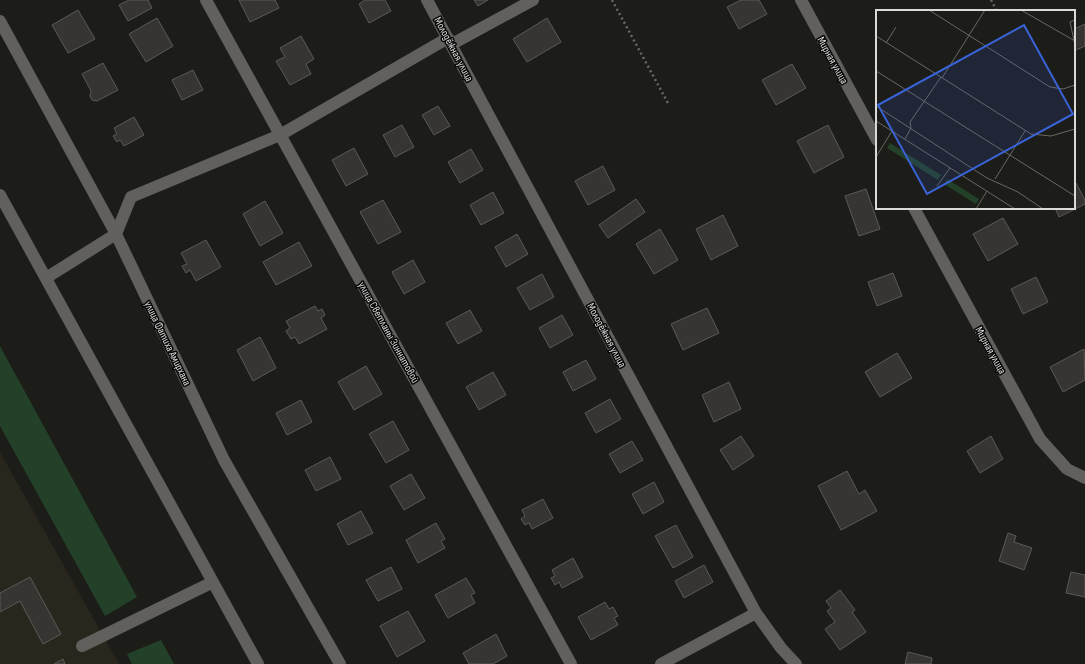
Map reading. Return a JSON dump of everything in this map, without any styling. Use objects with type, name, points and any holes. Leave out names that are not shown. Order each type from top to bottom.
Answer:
[{"type":"street","name":"улица Светланы Зиннатовой","points":[[206,0],[572,664]]},
{"type":"street","name":"Молодёжная улица","points":[[427,0],[756,613],[781,648],[796,664]]},
{"type":"street","points":[[46,278],[116,234],[130,198],[280,135],[450,41],[533,0]]},
{"type":"street","name":"Мирная улица","points":[[801,0],[876,138]]},
{"type":"street","name":"улица Фатиха Амирхана","points":[[0,21],[116,234],[224,460],[340,664]]},
{"type":"street","points":[[0,195],[258,664]]},
{"type":"street","name":"Мирная улица","points":[[915,209],[1040,439],[1066,469],[1085,478]]},
{"type":"street","points":[[82,646],[213,582]]},
{"type":"street","points":[[661,664],[756,613]]},
{"type":"path","points":[[612,0],[669,105]]},
{"type":"path","points":[[991,0],[996,10]]},
{"type":"shaded area","points":[[0,452],[119,664],[0,664]]},
{"type":"green space","points":[[0,346],[137,597],[105,616],[0,426]]},
{"type":"green space","points":[[161,640],[174,664],[132,664],[127,654]]},
{"type":"building","points":[[129,0],[148,0],[152,8],[128,21],[119,5]]},
{"type":"building","points":[[239,0],[275,0],[279,8],[250,22]]},
{"type":"building","points":[[365,0],[385,0],[391,11],[369,23],[359,4]]},
{"type":"building","points":[[474,0],[488,0],[478,6]]},
{"type":"building","points":[[741,0],[759,0],[767,14],[739,29],[727,7]]},
{"type":"building","points":[[78,10],[95,39],[68,53],[52,25]]},
{"type":"building","points":[[157,18],[173,46],[146,62],[129,34]]},
{"type":"building","points":[[547,18],[561,42],[527,62],[513,39]]},
{"type":"building","points":[[1085,24],[1085,46],[1075,51],[1075,29]]},
{"type":"building","points":[[301,36],[314,59],[306,64],[311,74],[290,85],[276,61],[285,57],[280,48]]},
{"type":"building","points":[[103,63],[118,90],[97,101],[92,100],[90,96],[91,91],[82,74]]},
{"type":"building","points":[[792,64],[806,88],[776,105],[762,80]]},
{"type":"building","points":[[193,70],[203,90],[182,100],[172,80]]},
{"type":"building","points":[[438,106],[450,126],[434,135],[422,115]]},
{"type":"building","points":[[134,117],[144,135],[124,146],[120,140],[117,142],[113,136],[117,134],[114,128]]},
{"type":"building","points":[[402,125],[414,147],[395,157],[383,135]]},
{"type":"building","points":[[828,125],[844,157],[814,173],[797,141]]},
{"type":"building","points":[[354,148],[368,174],[346,186],[332,160]]},
{"type":"building","points":[[471,149],[483,170],[460,183],[448,162]]},
{"type":"building","points":[[603,166],[615,190],[588,205],[575,181]]},
{"type":"building","points":[[1076,183],[1085,200],[1085,204],[1075,209]]},
{"type":"building","points":[[866,189],[880,229],[859,236],[845,196]]},
{"type":"building","points":[[493,192],[504,213],[481,225],[470,205]]},
{"type":"building","points":[[636,199],[645,212],[608,238],[599,225]]},
{"type":"building","points":[[383,200],[401,232],[378,244],[360,212]]},
{"type":"building","points":[[265,201],[283,233],[260,246],[243,214]]},
{"type":"building","points":[[1055,209],[1075,209],[1059,217]]},
{"type":"building","points":[[723,215],[738,246],[711,260],[696,229]]},
{"type":"building","points":[[1003,218],[1018,244],[988,261],[973,234]]},
{"type":"building","points":[[660,229],[678,260],[654,274],[636,244]]},
{"type":"building","points":[[517,234],[528,254],[506,267],[495,247]]},
{"type":"building","points":[[206,240],[221,267],[196,281],[190,270],[186,273],[182,266],[187,264],[181,253]]},
{"type":"building","points":[[299,242],[312,266],[276,285],[263,262]]},
{"type":"building","points":[[413,260],[425,282],[404,294],[392,272]]},
{"type":"building","points":[[893,273],[902,296],[877,306],[868,282]]},
{"type":"building","points":[[542,274],[554,297],[530,310],[517,288]]},
{"type":"building","points":[[1036,277],[1048,302],[1023,314],[1011,289]]},
{"type":"building","points":[[315,306],[318,311],[322,309],[325,315],[321,318],[327,329],[299,344],[295,337],[291,339],[286,331],[290,328],[286,321]]},
{"type":"building","points":[[707,308],[719,333],[683,350],[671,324]]},
{"type":"building","points":[[470,310],[482,331],[458,344],[446,323]]},
{"type":"building","points":[[562,315],[573,335],[550,348],[539,328]]},
{"type":"building","points":[[260,337],[276,368],[253,381],[237,350]]},
{"type":"building","points":[[1084,349],[1085,380],[1063,392],[1050,367]]},
{"type":"building","points":[[897,353],[912,378],[880,397],[865,372]]},
{"type":"building","points":[[586,360],[596,379],[573,391],[563,372]]},
{"type":"building","points":[[366,366],[382,394],[354,410],[338,382]]},
{"type":"building","points":[[493,372],[506,395],[479,410],[466,387]]},
{"type":"building","points":[[729,382],[741,409],[714,422],[702,395]]},
{"type":"building","points":[[610,399],[621,419],[596,433],[585,413]]},
{"type":"building","points":[[301,400],[312,422],[287,435],[276,413]]},
{"type":"building","points":[[393,421],[409,450],[386,463],[369,434]]},
{"type":"building","points":[[741,436],[754,456],[733,470],[720,450]]},
{"type":"building","points":[[991,436],[1003,459],[980,473],[967,451]]},
{"type":"building","points":[[632,441],[643,460],[620,473],[609,454]]},
{"type":"building","points":[[330,457],[341,479],[316,491],[305,470]]},
{"type":"building","points":[[847,471],[859,494],[865,490],[877,511],[841,530],[818,486]]},
{"type":"building","points":[[411,474],[425,498],[404,510],[390,486]]},
{"type":"building","points":[[654,482],[664,502],[643,514],[632,494]]},
{"type":"building","points":[[543,499],[553,518],[532,529],[529,523],[525,525],[521,519],[525,516],[522,510]]},
{"type":"building","points":[[361,511],[373,533],[348,545],[337,524]]},
{"type":"building","points":[[436,523],[445,539],[441,541],[445,548],[418,563],[406,540]]},
{"type":"building","points":[[676,525],[693,557],[673,568],[655,536]]},
{"type":"building","points":[[1008,533],[1016,536],[1014,542],[1032,548],[1024,570],[999,561]]},
{"type":"building","points":[[573,558],[583,577],[562,588],[559,582],[555,585],[551,578],[555,576],[552,570]]},
{"type":"building","points":[[704,565],[713,582],[684,598],[675,581]]},
{"type":"building","points":[[391,567],[402,589],[378,601],[366,580]]},
{"type":"building","points":[[1071,572],[1085,575],[1085,597],[1066,593]]},
{"type":"building","points":[[30,577],[61,634],[43,644],[20,601],[0,612],[0,593]]},
{"type":"building","points":[[466,578],[475,593],[471,595],[475,603],[448,618],[435,595]]},
{"type":"building","points":[[840,590],[855,610],[852,612],[866,632],[840,650],[825,629],[835,622],[827,611],[831,608],[826,601]]},
{"type":"building","points":[[605,602],[609,609],[613,607],[618,616],[614,618],[618,625],[591,640],[578,617]]},
{"type":"building","points":[[408,611],[425,641],[397,657],[380,626]]},
{"type":"building","points":[[496,634],[507,656],[493,664],[469,664],[463,653]]},
{"type":"building","points":[[908,652],[932,658],[931,664],[905,664]]},
{"type":"building","points":[[63,659],[65,664],[54,664]]}]
